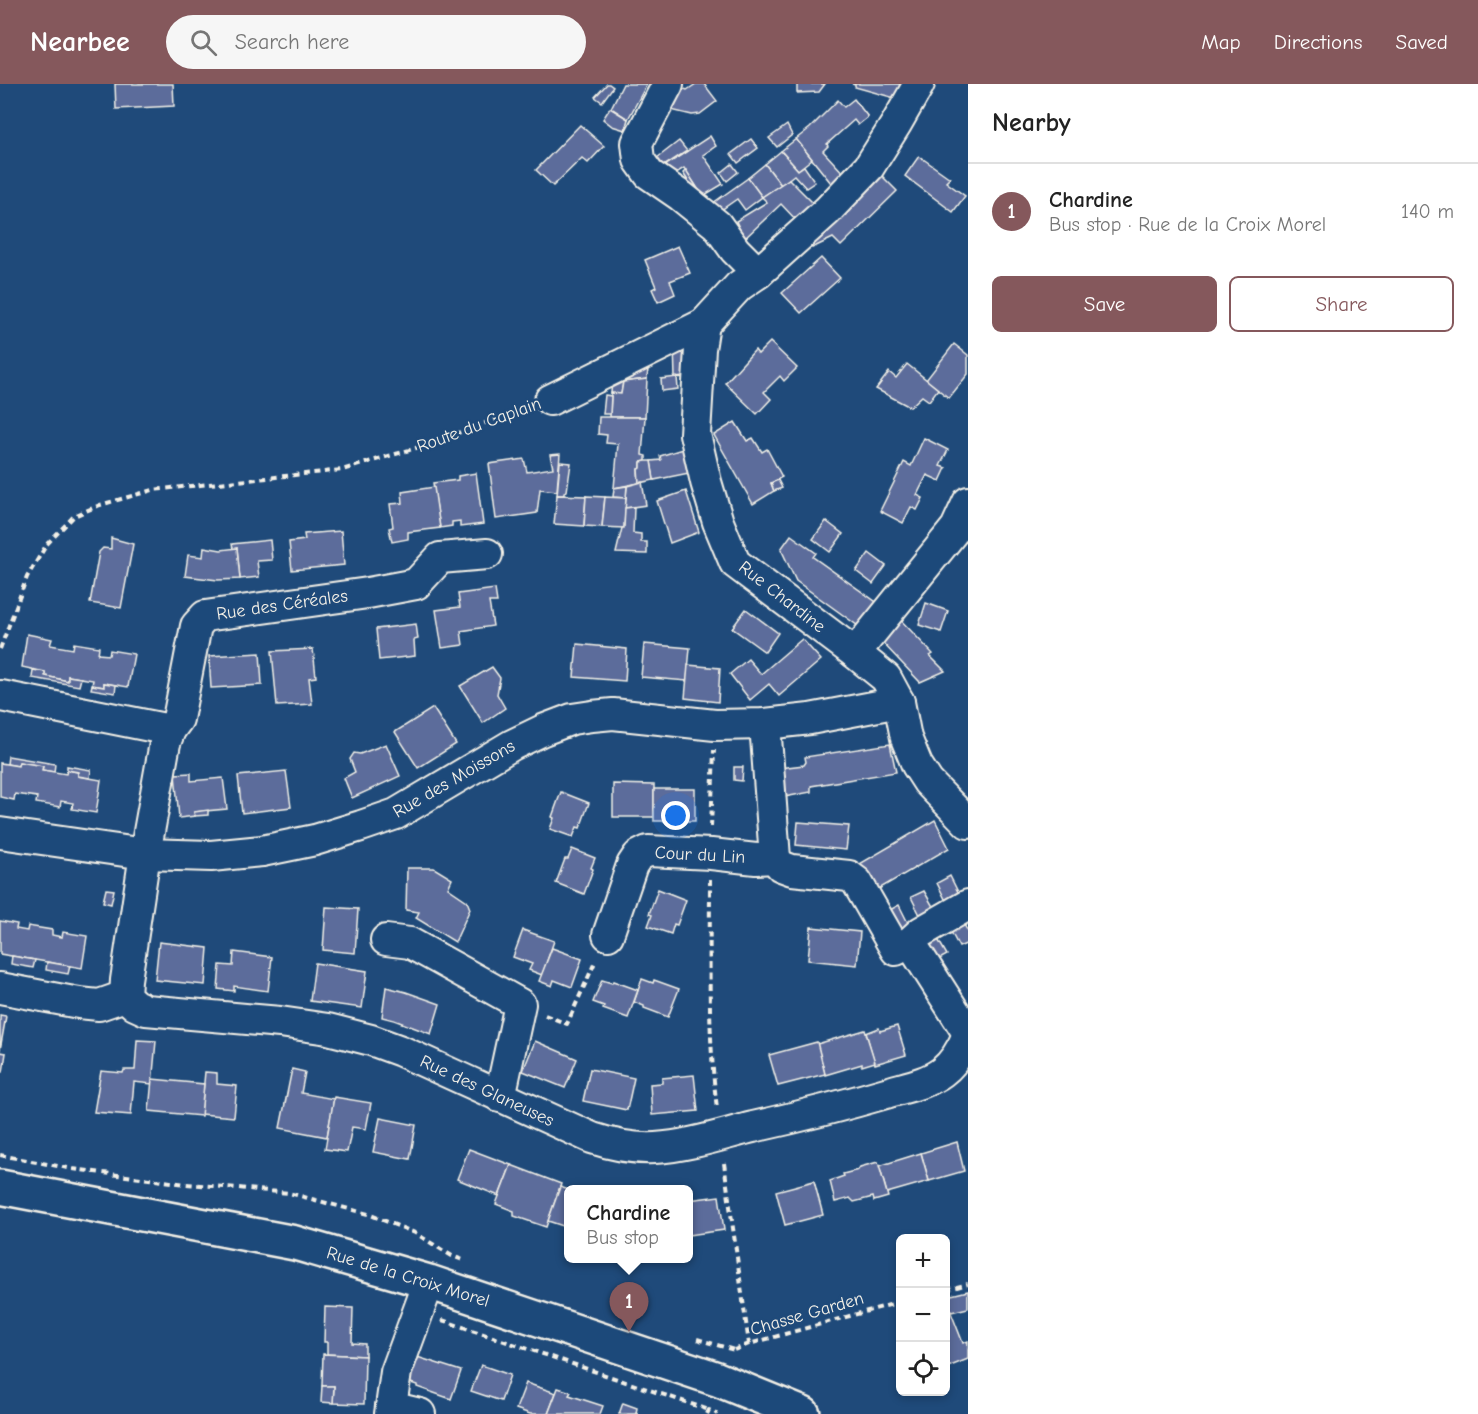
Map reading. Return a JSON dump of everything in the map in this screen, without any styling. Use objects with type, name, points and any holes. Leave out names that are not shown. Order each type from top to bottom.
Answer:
[{"type":"main road","name":"Rue de la Croix Morel","points":[[0,1187],[295,1243],[429,1282],[717,1379],[803,1414]]},
{"type":"street","points":[[668,84],[637,143],[639,160],[649,174],[717,225],[735,250],[758,273]]},
{"type":"street","name":"Route du Caplain","points":[[550,400],[704,324],[739,286],[758,273],[827,211],[869,166],[919,84]]},
{"type":"street","name":"Rue Chardine","points":[[704,324],[700,349],[695,434],[718,522],[735,563],[886,678],[898,702],[906,738],[917,765],[928,782],[968,824]]},
{"type":"street","points":[[855,653],[962,515]]},
{"type":"street","name":"Rue des Céréales","points":[[145,854],[165,743],[178,719],[196,626],[205,616],[416,585],[440,558],[486,554]]},
{"type":"street","points":[[1,696],[170,730]]},
{"type":"street","name":"Rue des Moissons","points":[[0,833],[145,854],[211,856],[262,851],[315,840],[396,814],[512,745],[572,719],[613,714],[716,725],[765,724],[810,719],[898,702]]},
{"type":"street","points":[[765,724],[775,858],[781,866],[792,870],[849,876],[857,882],[896,950],[921,932],[968,905]]},
{"type":"street","name":"Cour du Lin","points":[[608,935],[632,865],[638,856],[648,851],[756,859],[775,858]]},
{"type":"street","points":[[0,988],[99,1005],[125,996],[145,854]]},
{"type":"street","points":[[386,940],[410,943],[520,1004],[500,1097]]},
{"type":"street","name":"Rue des Glaneuses","points":[[125,996],[135,1005],[146,1010],[318,1028],[371,1040],[592,1138],[618,1146],[656,1148],[683,1145],[836,1108],[925,1082],[942,1072],[963,1048],[968,1034],[910,942]]},
{"type":"street","points":[[420,1414],[390,1411],[396,1372],[429,1282]]},
{"type":"path","name":"Route du Caplain","points":[[0,649],[27,577],[47,544],[74,516],[100,505],[153,490],[342,470],[416,448],[550,400]]},
{"type":"path","points":[[711,837],[712,772],[716,725]]},
{"type":"path","points":[[710,874],[710,1007],[718,1114]]},
{"type":"path","points":[[520,1004],[567,1024],[608,935]]},
{"type":"path","points":[[724,1160],[749,1344]]},
{"type":"path","points":[[950,1289],[968,1284]]},
{"type":"path","name":"Chasse Garden","points":[[730,1355],[734,1350],[749,1344],[896,1303]]},
{"type":"path","points":[[708,1414],[709,1410],[718,1414]]},
{"type":"building","points":[[115,84],[173,84],[174,106],[116,109]]},
{"type":"building","points":[[607,84],[613,87],[602,102],[595,97]]},
{"type":"building","points":[[623,84],[647,84],[628,119],[611,108]]},
{"type":"building","points":[[696,84],[704,84],[717,101],[700,114],[692,115],[671,110],[676,86],[687,90]]},
{"type":"building","points":[[797,84],[825,84],[819,92],[797,93]]},
{"type":"building","points":[[852,84],[906,84],[902,100],[855,87]]},
{"type":"building","points":[[854,99],[868,117],[858,125],[854,120],[827,144],[828,146],[823,151],[846,176],[835,188],[796,139],[838,100],[844,107]]},
{"type":"building","points":[[610,108],[628,119],[625,130],[612,126],[603,119]]},
{"type":"building","points":[[580,125],[604,146],[588,163],[582,158],[553,186],[536,170]]},
{"type":"building","points":[[787,125],[792,135],[777,147],[769,138]]},
{"type":"building","points":[[710,136],[716,146],[703,155],[723,184],[703,196],[684,168],[673,175],[666,165]]},
{"type":"building","points":[[751,139],[758,148],[738,163],[731,154]]},
{"type":"building","points":[[796,139],[812,159],[798,170],[781,151]]},
{"type":"building","points":[[679,141],[687,151],[664,166],[657,158]]},
{"type":"building","points":[[781,151],[798,170],[804,166],[815,182],[806,188],[794,175],[781,185],[765,164]]},
{"type":"building","points":[[919,156],[950,178],[946,182],[965,196],[953,212],[905,176]]},
{"type":"building","points":[[732,164],[738,172],[727,181],[721,173]]},
{"type":"building","points":[[765,164],[781,185],[762,197],[748,178]]},
{"type":"building","points":[[686,170],[696,186],[692,187],[683,173]]},
{"type":"building","points":[[878,172],[897,191],[841,246],[833,238],[812,248],[807,243]]},
{"type":"building","points":[[748,178],[762,197],[745,210],[737,199],[721,210],[713,203]]},
{"type":"building","points":[[789,179],[816,206],[798,222],[781,204],[744,239],[736,221],[767,202],[762,197]]},
{"type":"building","points":[[678,246],[690,273],[670,281],[675,294],[658,302],[652,289],[656,287],[645,260]]},
{"type":"building","points":[[821,258],[840,278],[801,313],[782,293]]},
{"type":"building","points":[[693,338],[694,376],[675,378],[674,343]]},
{"type":"building","points":[[770,342],[797,368],[784,381],[780,376],[764,392],[771,399],[757,414],[725,383],[755,350],[758,354]]},
{"type":"building","points":[[954,344],[968,355],[968,374],[949,398],[926,380]]},
{"type":"building","points":[[649,359],[647,379],[623,382],[621,394],[611,393],[612,381]]},
{"type":"building","points":[[907,364],[938,389],[929,401],[922,396],[910,407],[876,389],[889,372],[896,378]]},
{"type":"building","points":[[677,377],[678,389],[662,391],[661,379]]},
{"type":"building","points":[[647,379],[645,417],[610,417],[611,393],[621,394],[623,382]]},
{"type":"building","points":[[605,395],[611,396],[610,414],[603,414]]},
{"type":"building","points":[[599,417],[645,417],[642,455],[646,456],[646,461],[641,462],[641,468],[638,469],[639,483],[614,488],[618,444],[606,443],[607,435],[598,434]]},
{"type":"building","points":[[735,422],[747,441],[753,438],[762,452],[767,449],[782,477],[771,483],[774,491],[753,504],[714,435]]},
{"type":"building","points":[[924,438],[948,450],[940,466],[946,468],[940,481],[927,475],[917,495],[923,498],[917,510],[911,507],[903,523],[880,511],[904,462],[911,466]]},
{"type":"building","points":[[692,446],[699,471],[654,480],[651,461],[661,460],[660,456]]},
{"type":"building","points":[[560,454],[557,491],[540,489],[537,513],[496,519],[489,464],[524,459],[527,472],[553,468],[550,455]]},
{"type":"building","points":[[651,461],[654,480],[639,483],[638,469],[641,468],[641,462]]},
{"type":"building","points":[[560,462],[571,463],[567,491],[564,495],[557,495]]},
{"type":"building","points":[[476,473],[483,524],[460,527],[460,521],[452,522],[452,526],[440,528],[433,483],[458,480],[458,476]]},
{"type":"building","points":[[778,480],[782,488],[774,491],[771,483]]},
{"type":"building","points":[[642,482],[646,505],[625,508],[627,486]]},
{"type":"building","points":[[627,486],[626,498],[613,497],[614,488]]},
{"type":"building","points":[[434,487],[440,528],[408,532],[408,539],[392,542],[389,528],[393,527],[390,504],[403,503],[402,492]]},
{"type":"building","points":[[686,491],[699,532],[670,543],[657,501]]},
{"type":"building","points":[[557,495],[586,496],[584,526],[554,524]]},
{"type":"building","points":[[586,496],[605,497],[602,527],[584,526]]},
{"type":"building","points":[[605,497],[626,498],[624,528],[602,527]]},
{"type":"building","points":[[634,507],[633,533],[641,534],[641,542],[647,542],[647,554],[616,553],[622,528],[624,528],[625,508]]},
{"type":"building","points":[[826,521],[843,534],[830,552],[813,539]]},
{"type":"building","points":[[341,531],[344,565],[292,570],[289,542],[305,540],[304,534]]},
{"type":"building","points":[[791,535],[816,553],[813,557],[879,604],[861,628],[796,581],[781,549]]},
{"type":"building","points":[[111,538],[133,544],[121,608],[90,603],[99,552],[103,548],[111,549]]},
{"type":"building","points":[[270,540],[272,560],[257,561],[259,577],[240,579],[237,548],[233,549],[232,544]]},
{"type":"building","points":[[204,547],[221,550],[237,548],[240,579],[218,580],[185,576],[188,555],[203,557]]},
{"type":"building","points":[[869,553],[886,566],[873,584],[856,571]]},
{"type":"building","points":[[495,589],[497,602],[489,602],[493,626],[461,631],[463,645],[442,648],[436,610],[460,607],[458,594]]},
{"type":"building","points":[[926,603],[948,611],[941,632],[919,625]]},
{"type":"building","points":[[746,609],[778,633],[765,652],[732,628]]},
{"type":"building","points":[[896,615],[933,654],[930,656],[945,671],[920,682],[879,639]]},
{"type":"building","points":[[416,624],[418,639],[414,640],[415,656],[379,660],[376,629]]},
{"type":"building","points":[[27,634],[52,639],[50,645],[73,649],[74,643],[99,647],[98,654],[109,655],[110,650],[134,654],[128,687],[104,683],[104,687],[92,685],[93,680],[68,676],[68,681],[45,676],[45,672],[22,667]]},
{"type":"building","points":[[802,639],[821,660],[779,696],[769,684],[750,700],[730,674],[748,659],[761,674]]},
{"type":"building","points":[[577,644],[627,649],[625,681],[574,677]]},
{"type":"building","points":[[644,644],[690,648],[687,681],[641,677]]},
{"type":"building","points":[[313,649],[316,677],[309,678],[312,704],[277,706],[272,651]]},
{"type":"building","points":[[260,653],[262,685],[211,688],[209,656]]},
{"type":"building","points":[[688,665],[720,668],[718,702],[685,698]]},
{"type":"building","points":[[492,667],[500,678],[497,694],[505,708],[483,723],[460,686]]},
{"type":"building","points":[[33,670],[45,672],[45,676],[68,681],[68,676],[81,678],[79,686],[32,678]]},
{"type":"building","points":[[104,683],[116,685],[115,693],[91,689],[92,685],[104,687]]},
{"type":"building","points":[[433,708],[456,744],[418,768],[395,732]]},
{"type":"building","points":[[386,744],[400,776],[352,798],[344,778],[355,772],[350,759],[354,753],[360,754]]},
{"type":"building","points":[[890,744],[896,772],[811,786],[811,792],[784,797],[779,768],[804,765],[805,757]]},
{"type":"building","points":[[8,756],[55,764],[54,772],[42,770],[43,766],[19,762],[18,766],[7,764]]},
{"type":"building","points":[[19,762],[43,766],[42,770],[66,774],[67,770],[78,772],[78,776],[101,780],[96,813],[72,809],[73,803],[61,801],[60,807],[36,803],[37,797],[15,794],[14,800],[0,797],[0,763],[18,766]]},
{"type":"building","points":[[67,766],[91,770],[90,778],[78,776],[78,772],[67,770]]},
{"type":"building","points":[[734,767],[743,767],[742,781],[734,780]]},
{"type":"building","points":[[286,771],[291,807],[242,813],[238,776]]},
{"type":"building","points":[[191,773],[191,781],[223,778],[227,809],[194,812],[195,816],[179,818],[175,774]]},
{"type":"building","points":[[613,784],[654,785],[654,817],[613,817]]},
{"type":"building","points":[[654,789],[695,789],[695,821],[654,821]]},
{"type":"building","points":[[561,792],[589,803],[580,828],[577,827],[573,837],[550,829]]},
{"type":"building","points":[[208,810],[208,815],[195,816],[194,812]]},
{"type":"building","points":[[935,820],[949,848],[872,893],[858,865]]},
{"type":"building","points":[[798,822],[849,826],[846,850],[796,845]]},
{"type":"building","points":[[572,849],[595,858],[584,894],[556,883],[565,859],[568,859]]},
{"type":"building","points":[[407,868],[434,868],[452,879],[448,888],[467,901],[470,909],[455,942],[416,918],[419,912],[406,910]]},
{"type":"building","points":[[950,876],[960,896],[947,903],[937,883]]},
{"type":"building","points":[[106,889],[114,890],[111,904],[103,902]]},
{"type":"building","points":[[658,889],[686,900],[677,925],[674,924],[671,934],[648,926],[652,915],[649,914]]},
{"type":"building","points":[[924,891],[935,910],[921,917],[911,897]]},
{"type":"building","points":[[899,905],[909,925],[896,932],[886,912]]},
{"type":"building","points":[[326,907],[358,909],[355,953],[323,950]]},
{"type":"building","points":[[0,921],[17,924],[16,929],[27,931],[28,926],[52,930],[52,935],[62,937],[63,932],[87,936],[82,968],[0,954]]},
{"type":"building","points":[[962,921],[968,932],[968,943],[959,947],[949,928]]},
{"type":"building","points":[[811,927],[860,932],[857,965],[808,960]]},
{"type":"building","points":[[523,930],[554,941],[542,975],[529,970],[532,964],[513,957]]},
{"type":"building","points":[[936,936],[947,955],[934,962],[923,942]]},
{"type":"building","points":[[159,942],[208,948],[205,985],[155,980]]},
{"type":"building","points":[[552,948],[582,959],[572,987],[554,980],[552,986],[539,981]]},
{"type":"building","points":[[234,952],[272,957],[268,991],[234,986],[234,991],[218,989],[220,965],[233,966]]},
{"type":"building","points":[[12,956],[35,960],[33,968],[11,964]]},
{"type":"building","points":[[47,962],[70,966],[68,974],[46,970]]},
{"type":"building","points":[[315,963],[367,971],[362,1008],[310,1001]]},
{"type":"building","points":[[642,979],[653,983],[654,980],[679,989],[668,1017],[634,1002]]},
{"type":"building","points":[[602,980],[612,983],[613,981],[638,990],[628,1018],[603,1009],[604,1006],[593,1002]]},
{"type":"building","points":[[386,987],[440,1004],[431,1034],[382,1017]]},
{"type":"building","points":[[0,1015],[6,1016],[0,1050]]},
{"type":"building","points":[[897,1026],[906,1055],[875,1064],[866,1033],[879,1028],[880,1031]]},
{"type":"building","points":[[865,1030],[875,1062],[825,1075],[817,1044]]},
{"type":"building","points":[[137,1040],[156,1041],[152,1084],[134,1082],[131,1115],[94,1112],[101,1071],[123,1073],[124,1070],[135,1070]]},
{"type":"building","points":[[535,1041],[577,1059],[565,1088],[523,1071]]},
{"type":"building","points":[[817,1042],[825,1074],[778,1086],[769,1055]]},
{"type":"building","points":[[0,1052],[6,1053],[3,1072],[0,1072]]},
{"type":"building","points":[[292,1069],[305,1072],[301,1093],[334,1099],[327,1137],[280,1128]]},
{"type":"building","points":[[590,1069],[634,1078],[627,1110],[583,1101]]},
{"type":"building","points":[[205,1072],[217,1073],[217,1084],[237,1086],[234,1117],[201,1114]]},
{"type":"building","points":[[694,1075],[698,1111],[652,1115],[650,1084],[662,1083],[662,1078]]},
{"type":"building","points":[[152,1079],[204,1084],[201,1116],[149,1111]]},
{"type":"building","points":[[334,1097],[371,1103],[366,1129],[352,1127],[347,1152],[325,1149]]},
{"type":"building","points":[[380,1118],[416,1125],[410,1159],[373,1152]]},
{"type":"building","points":[[957,1142],[964,1171],[929,1181],[921,1153]]},
{"type":"building","points":[[469,1149],[511,1165],[499,1196],[457,1179]]},
{"type":"building","points":[[921,1153],[929,1181],[887,1193],[879,1166]]},
{"type":"building","points":[[878,1162],[888,1197],[874,1201],[873,1197],[854,1202],[850,1198],[835,1202],[830,1181],[858,1170],[860,1167]]},
{"type":"building","points":[[511,1165],[561,1184],[546,1227],[514,1216],[514,1211],[496,1204]]},
{"type":"building","points":[[814,1181],[823,1215],[785,1225],[776,1191]]},
{"type":"building","points":[[560,1187],[564,1188],[564,1226],[548,1221]]},
{"type":"building","points":[[719,1196],[724,1230],[693,1234],[693,1199]]},
{"type":"building","points":[[968,1291],[968,1308],[951,1312],[950,1295]]},
{"type":"building","points":[[325,1307],[353,1308],[352,1343],[365,1344],[365,1356],[327,1354],[327,1342],[324,1342]]},
{"type":"building","points":[[950,1310],[963,1343],[968,1341],[968,1359],[950,1366]]},
{"type":"building","points":[[323,1354],[365,1356],[364,1404],[333,1403],[334,1386],[322,1386]]},
{"type":"building","points":[[414,1356],[461,1371],[451,1399],[405,1381]]},
{"type":"building","points":[[481,1365],[510,1375],[501,1401],[471,1391]]},
{"type":"building","points":[[526,1383],[556,1393],[548,1414],[530,1414],[516,1409]]},
{"type":"building","points":[[322,1386],[334,1386],[333,1403],[321,1402]]},
{"type":"building","points":[[558,1388],[571,1392],[569,1395],[603,1406],[600,1414],[548,1414]]},
{"type":"building","points":[[623,1403],[637,1408],[636,1413],[638,1414],[619,1414]]},
{"type":"place","name":"Chardine","points":[[629,1332]]}]
